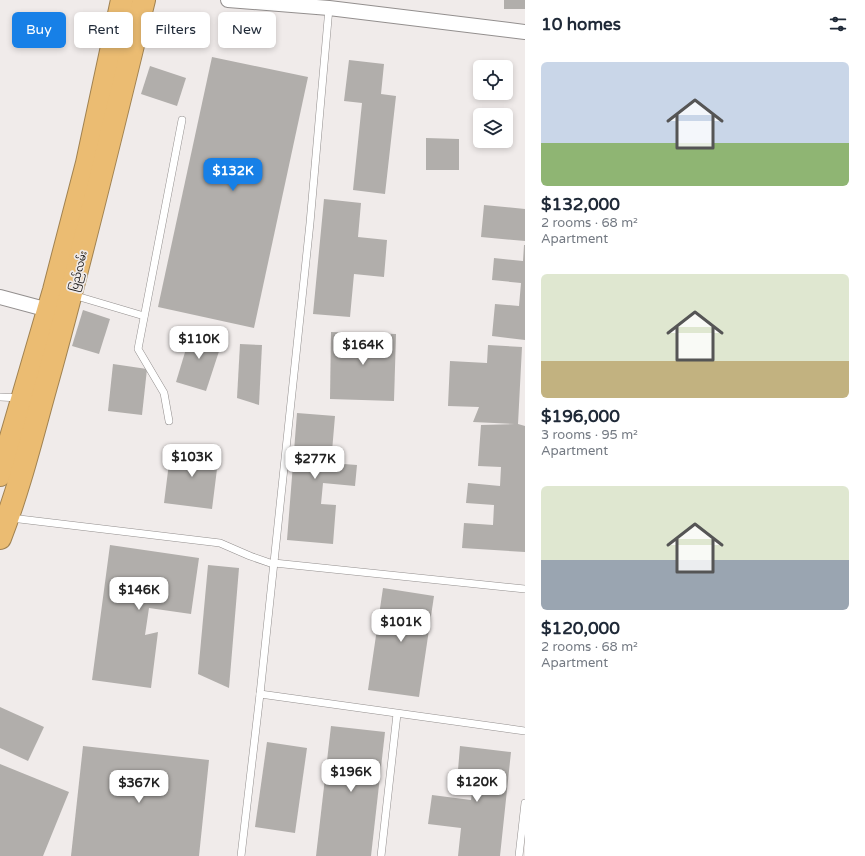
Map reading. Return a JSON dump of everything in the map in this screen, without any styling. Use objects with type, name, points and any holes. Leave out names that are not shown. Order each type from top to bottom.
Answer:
[{"type":"highway","name":"ပြည်လမ်း","points":[[63,292],[87,163],[122,0]]},
{"type":"highway","name":"ပြည်လမ်း","points":[[0,538],[31,401],[63,292],[144,0]]},
{"type":"highway","name":"ပြည်လမ်း","points":[[0,475],[31,401]]},
{"type":"street","points":[[228,0],[310,3],[329,8],[525,32]]},
{"type":"street","points":[[0,297],[57,313]]},
{"type":"lane","points":[[241,856],[260,694],[310,223],[329,8]]},
{"type":"lane","points":[[169,420],[164,393],[138,349],[182,120]]},
{"type":"lane","points":[[63,292],[144,316]]},
{"type":"lane","points":[[0,397],[31,401]]},
{"type":"lane","points":[[4,517],[220,543],[250,556],[274,563],[525,589]]},
{"type":"lane","points":[[260,694],[525,731]]},
{"type":"lane","points":[[381,856],[397,714]]},
{"type":"lane","points":[[519,856],[525,803]]},
{"type":"building","points":[[504,0],[525,0],[525,9],[504,9]]},
{"type":"building","points":[[212,57],[308,77],[254,328],[158,307]]},
{"type":"building","points":[[349,60],[384,64],[381,94],[396,96],[385,194],[353,190],[362,103],[344,101]]},
{"type":"building","points":[[150,66],[186,78],[177,106],[141,94]]},
{"type":"building","points":[[426,138],[459,139],[459,170],[426,170]]},
{"type":"building","points":[[324,199],[361,203],[358,237],[387,240],[384,277],[354,274],[350,317],[313,314]]},
{"type":"building","points":[[484,205],[525,209],[525,241],[481,237]]},
{"type":"building","points":[[524,245],[525,340],[492,336],[495,304],[519,306],[521,283],[492,280],[494,258],[523,261]]},
{"type":"building","points":[[83,310],[110,319],[99,354],[72,346]]},
{"type":"building","points":[[192,329],[223,339],[206,391],[176,382]]},
{"type":"building","points":[[331,332],[396,334],[394,401],[330,399]]},
{"type":"building","points":[[240,344],[262,345],[259,405],[237,398]]},
{"type":"building","points":[[488,345],[522,347],[518,424],[525,426],[525,552],[462,548],[464,523],[493,525],[494,505],[466,503],[468,483],[500,486],[501,467],[478,466],[481,425],[515,424],[473,422],[479,407],[448,406],[450,361],[487,363]]},
{"type":"building","points":[[113,364],[147,369],[142,415],[108,411]]},
{"type":"building","points":[[297,413],[335,416],[331,463],[357,465],[355,486],[323,483],[321,504],[336,505],[333,544],[287,540]]},
{"type":"building","points":[[171,447],[219,453],[212,509],[164,503]]},
{"type":"building","points":[[110,545],[199,558],[191,614],[149,608],[145,635],[158,632],[151,688],[92,680]]},
{"type":"building","points":[[208,565],[239,568],[229,688],[198,674]]},
{"type":"building","points":[[383,588],[434,596],[419,697],[368,690]]},
{"type":"building","points":[[0,707],[44,727],[28,761],[0,748]]},
{"type":"building","points":[[331,726],[385,732],[371,856],[316,856]]},
{"type":"building","points":[[267,742],[307,748],[295,833],[255,827]]},
{"type":"building","points":[[83,746],[209,760],[199,856],[71,856]]},
{"type":"building","points":[[460,746],[511,752],[500,856],[458,856],[461,828],[428,824],[432,795],[471,800],[475,772],[458,770]]},
{"type":"building","points":[[0,764],[69,792],[43,856],[0,856]]}]
